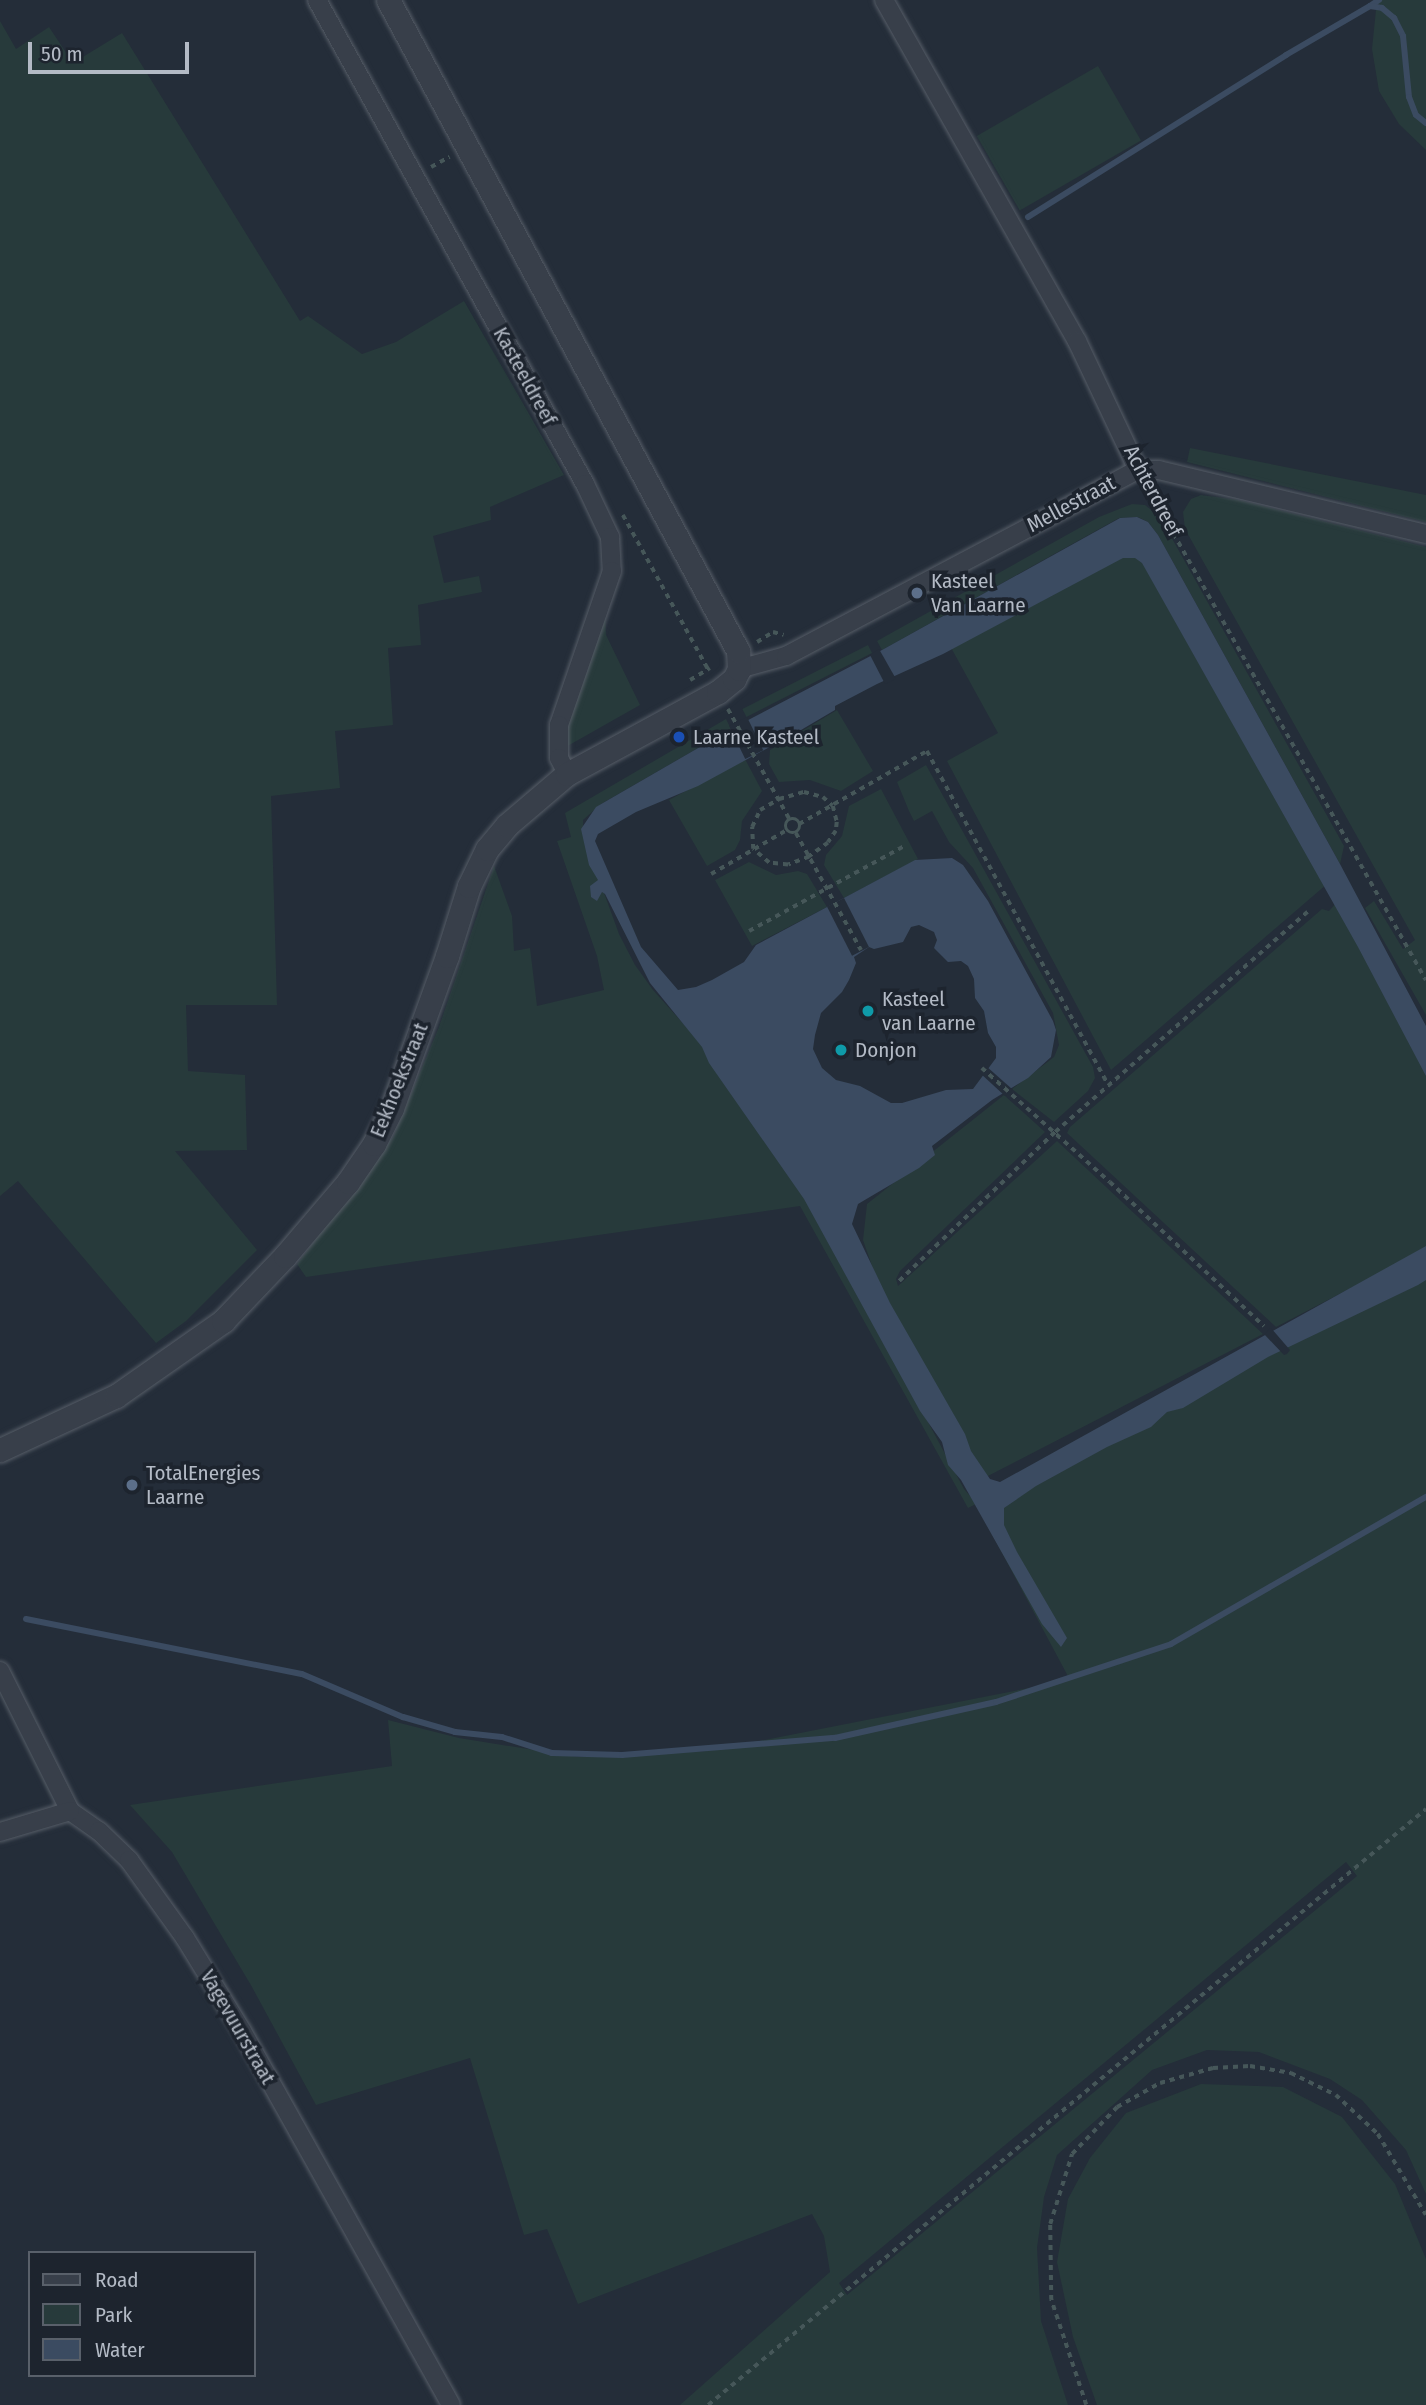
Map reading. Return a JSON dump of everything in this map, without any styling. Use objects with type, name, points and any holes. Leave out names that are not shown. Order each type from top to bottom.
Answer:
[{"type":"street","name":"Kasteeldreef","points":[[317,0],[585,484],[610,537],[612,571],[559,725],[559,758],[567,774]]},
{"type":"street","points":[[388,0],[469,146],[738,651],[739,669]]},
{"type":"street","name":"Achterdreef","points":[[884,0],[1077,341],[1138,470]]},
{"type":"street","name":"Mellestraat","points":[[739,669],[786,656],[1138,470],[1159,470],[1426,534]]},
{"type":"street","name":"Eekhoekstraat","points":[[0,1450],[116,1396],[223,1321],[285,1256],[348,1182],[374,1144],[392,1108],[447,956],[469,886],[487,849],[507,825],[567,774],[718,692],[734,679],[739,669]]},
{"type":"street","name":"Vagevuurstraat","points":[[0,1671],[70,1811],[99,1831],[129,1860],[185,1938],[242,2031],[451,2405]]},
{"type":"street","points":[[0,1832],[70,1811]]},
{"type":"path","points":[[414,177],[469,146]]},
{"type":"path","name":"Achterdreef","points":[[1138,470],[1426,980]]},
{"type":"path","points":[[718,692],[790,820],[799,824]]},
{"type":"path","points":[[862,950],[796,832],[799,824],[928,751],[1108,1085]]},
{"type":"path","points":[[804,792],[823,797],[832,806],[838,821],[836,831],[828,843],[808,856],[788,865],[769,863],[753,849],[752,827],[760,810],[779,799],[804,792]]},
{"type":"path","points":[[787,830],[790,820]]},
{"type":"path","points":[[711,874],[787,830],[796,832]]},
{"type":"path","points":[[749,931],[906,845]]},
{"type":"path","points":[[899,1281],[1055,1132],[1307,912]]},
{"type":"path","points":[[982,1068],[1264,1326]]},
{"type":"path","points":[[708,2405],[1426,1809]]},
{"type":"path","points":[[1086,2405],[1051,2300],[1050,2224],[1072,2154],[1117,2107],[1160,2082],[1213,2068],[1250,2066],[1291,2073],[1336,2095],[1378,2134],[1426,2215]]},
{"type":"green space","points":[[1377,0],[1426,0],[1426,150],[1399,124],[1379,91],[1372,49]]},
{"type":"green space","points":[[0,21],[16,49],[49,27],[73,63],[122,33],[300,321],[308,316],[362,354],[396,342],[464,301],[564,475],[490,507],[491,520],[433,536],[444,583],[479,576],[482,592],[418,605],[421,645],[388,648],[393,725],[335,731],[340,788],[271,796],[277,1005],[186,1005],[188,1071],[245,1075],[247,1150],[175,1151],[257,1250],[186,1321],[156,1343],[18,1181],[0,1196]]},
{"type":"green space","points":[[1098,66],[1141,140],[1020,210],[977,136]]},
{"type":"green space","points":[[1190,448],[1426,495],[1426,522],[1187,462]]},
{"type":"green space","points":[[1201,495],[1239,500],[1426,547],[1426,1015],[1365,908],[1374,901],[1403,949],[1415,940],[1185,529],[1183,512],[1191,499]]},
{"type":"green space","points":[[1132,504],[1145,505],[1160,517],[1344,846],[1340,864],[1158,535],[1148,522],[1138,517],[1119,518],[882,650],[877,641],[1099,517]]},
{"type":"green space","points":[[1126,550],[1142,554],[1327,884],[1111,1070],[947,761],[998,733],[949,644]]},
{"type":"green space","points":[[605,604],[606,635],[640,705],[564,748],[565,719]]},
{"type":"green space","points":[[868,645],[872,653],[746,717],[742,709]]},
{"type":"green space","points":[[837,710],[873,771],[841,791],[810,780],[779,782],[769,764],[770,750]]},
{"type":"green space","points":[[726,719],[731,729],[601,804],[583,820],[583,835],[619,934],[635,965],[653,990],[733,1079],[828,1236],[964,1489],[976,1503],[1426,1270],[1426,2194],[1406,2150],[1362,2100],[1330,2079],[1259,2052],[1207,2050],[1152,2070],[1057,2155],[1044,2197],[1037,2248],[1041,2321],[1068,2405],[680,2405],[830,2272],[824,2236],[812,2214],[578,2304],[547,2229],[524,2235],[470,2058],[316,2105],[252,1987],[172,1852],[130,1805],[392,1766],[388,1720],[459,1738],[578,1757],[708,1751],[1070,1680],[976,1504],[968,1508],[800,1206],[306,1277],[297,1264],[393,1137],[439,1027],[494,866],[512,916],[514,951],[530,948],[537,1006],[604,990],[597,956],[557,841],[571,837],[565,813]],"holes":[[[1346,1862],[1357,1876],[847,2295],[839,2283]]]},
{"type":"green space","points":[[745,759],[762,791],[742,821],[740,840],[735,850],[707,866],[669,800]]},
{"type":"green space","points":[[926,765],[1093,1067],[1095,1078],[1088,1091],[1054,1122],[1012,1089],[1054,1057],[1059,1045],[1053,1013],[973,868],[949,842],[932,811],[914,821],[897,782]]},
{"type":"green space","points":[[881,789],[918,859],[844,898],[824,865],[826,855],[842,836],[849,806]]},
{"type":"green space","points":[[749,862],[776,875],[798,871],[807,874],[827,907],[752,946],[715,880]]},
{"type":"green space","points":[[1337,902],[1426,1061],[1426,1249],[1276,1327],[1067,1133],[1070,1127],[1322,909],[1329,911]]},
{"type":"green space","points":[[1004,1095],[1045,1132],[900,1271],[896,1279],[898,1286],[1057,1141],[1263,1334],[984,1478],[880,1289],[863,1240],[867,1204]]},
{"type":"green space","points":[[1201,2084],[1283,2087],[1342,2117],[1395,2184],[1426,2259],[1426,2405],[1097,2405],[1073,2337],[1057,2262],[1068,2199],[1090,2158],[1126,2113]]},
{"type":"water","points":[[1137,517],[1148,522],[1158,535],[1340,864],[1426,1026],[1426,1076],[1358,947],[1142,563],[1135,558],[1123,558],[943,654],[835,706],[835,710],[801,730],[698,786],[636,812],[598,834],[595,841],[641,947],[678,990],[696,987],[712,980],[744,962],[756,945],[915,860],[952,858],[963,865],[988,901],[1053,1021],[1056,1030],[1051,1057],[1028,1078],[992,1100],[932,1146],[935,1155],[919,1168],[858,1204],[852,1224],[890,1303],[965,1434],[971,1451],[990,1479],[1000,1482],[1426,1246],[1426,1280],[1418,1285],[1268,1357],[1183,1408],[1167,1412],[1151,1427],[1107,1447],[1036,1486],[1004,1508],[1004,1525],[1017,1552],[1067,1638],[1061,1647],[1042,1624],[961,1480],[948,1465],[942,1442],[920,1411],[804,1199],[709,1063],[702,1047],[650,983],[605,894],[602,892],[597,901],[591,897],[590,886],[598,880],[589,865],[581,829],[596,807],[731,729],[882,650],[1120,518]],"holes":[[[919,925],[934,932],[937,940],[934,948],[948,962],[961,961],[968,966],[974,979],[975,998],[984,1011],[988,1033],[996,1047],[996,1058],[973,1089],[946,1090],[902,1103],[891,1103],[860,1086],[836,1080],[822,1068],[813,1049],[815,1035],[821,1013],[842,992],[849,980],[856,963],[854,957],[869,947],[874,949],[903,942],[911,927]]]},
{"type":"pier","points":[[879,649],[896,679],[885,684],[870,655]]},
{"type":"pier","points":[[747,717],[763,750],[745,759],[729,726]]},
{"type":"pier","points":[[844,898],[869,947],[852,956],[827,907]]},
{"type":"pier","points":[[986,1066],[1013,1090],[1005,1096],[980,1073]]},
{"type":"pier","points":[[1271,1328],[1290,1350],[1287,1354],[1284,1355],[1264,1334]]},
{"type":"waterway","points":[[1370,6],[1379,0]]},
{"type":"waterway","points":[[1028,217],[1286,55],[1370,6],[1382,8],[1394,18],[1403,36],[1409,97],[1416,115],[1426,123]]},
{"type":"waterway","points":[[26,1619],[302,1674],[403,1717],[455,1732],[502,1737],[552,1753],[622,1755],[835,1738],[996,1702],[1171,1644],[1426,1497]]},
{"type":"place","name":"Kasteel Van Laarne","points":[[917,593]]},
{"type":"place","name":"Laarne Kasteel","points":[[679,737]]},
{"type":"place","name":"Kasteel van Laarne","points":[[868,1011]]},
{"type":"place","name":"Donjon","points":[[841,1050]]},
{"type":"place","name":"TotalEnergies Laarne","points":[[132,1485]]}]
